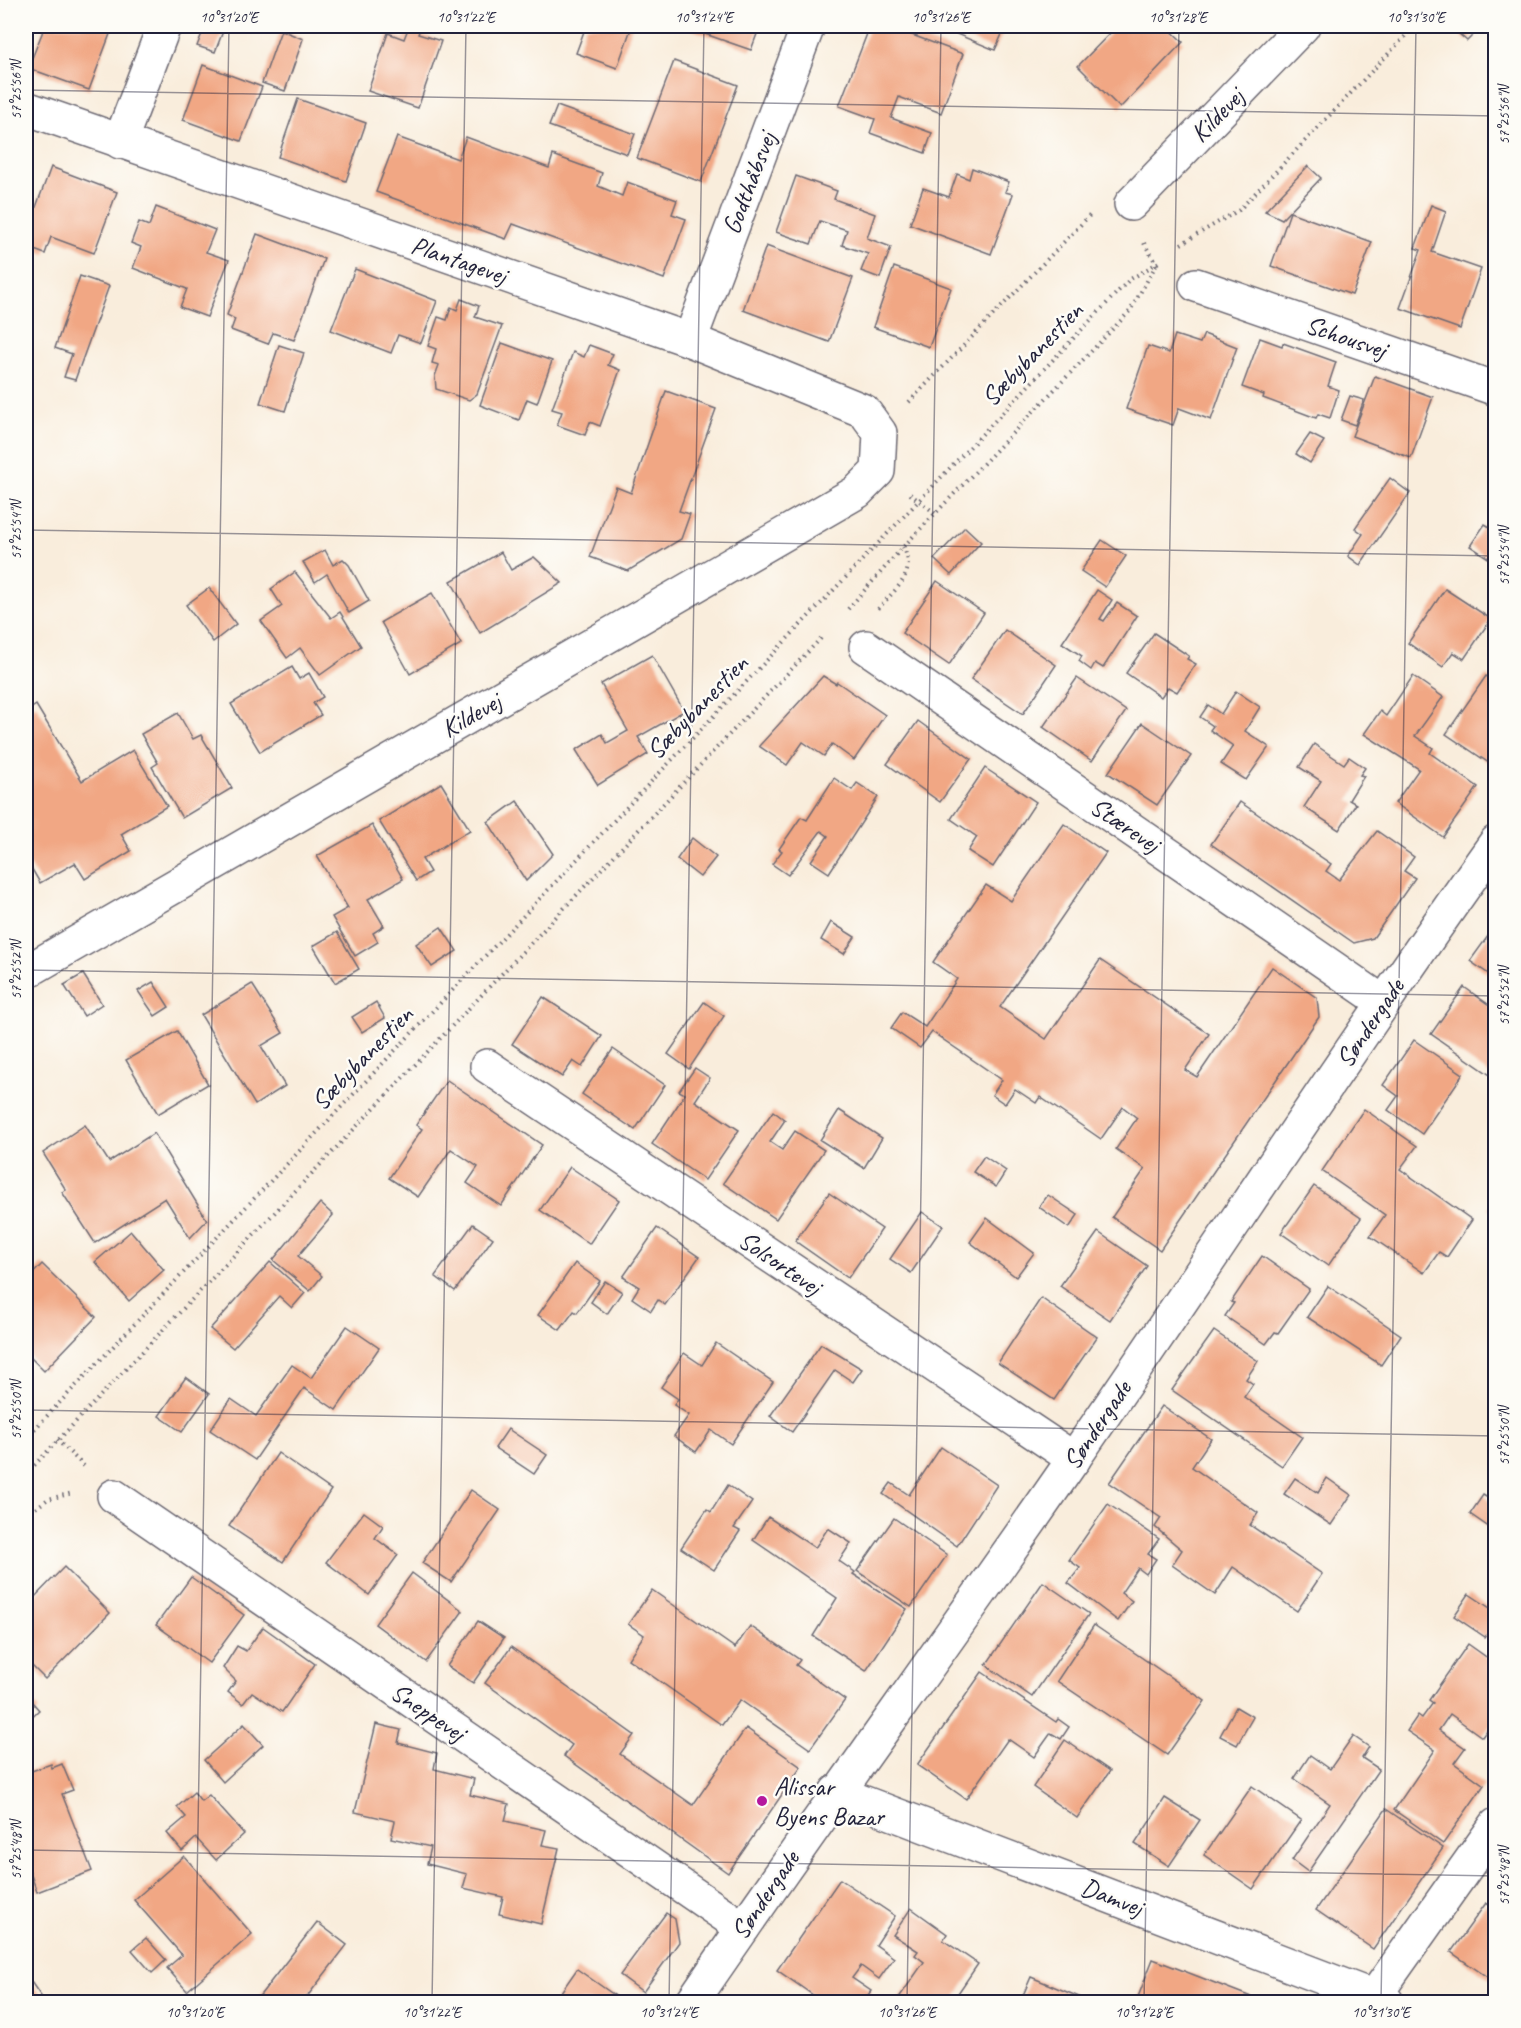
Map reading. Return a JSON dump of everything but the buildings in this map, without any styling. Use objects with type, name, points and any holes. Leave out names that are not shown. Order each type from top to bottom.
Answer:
[{"type":"street","points":[[120,142],[164,26]]},
{"type":"street","name":"Godthåbsvej","points":[[690,340],[808,26]]},
{"type":"street","name":"Kildevej","points":[[1131,204],[1304,26]]},
{"type":"street","name":"Plantagevej","points":[[26,108],[690,340],[864,411],[880,433]]},
{"type":"street","name":"Schousvej","points":[[1196,285],[1496,389]]},
{"type":"street","name":"Kildevej","points":[[26,972],[857,492],[878,471],[880,433]]},
{"type":"street","name":"Stærevej","points":[[866,647],[1383,1002]]},
{"type":"street","name":"Søndergade","points":[[692,2002],[836,1792],[1074,1459],[1383,1002],[1496,842]]},
{"type":"street","name":"Solsortevej","points":[[487,1066],[1074,1459]]},
{"type":"street","name":"Sneppevej","points":[[114,1496],[743,1928]]},
{"type":"street","name":"Damvej","points":[[836,1792],[1381,2000]]},
{"type":"street","points":[[1381,2000],[1496,1825]]},
{"type":"path","points":[[1172,252],[1188,239],[1215,226],[1239,210],[1415,26]]},
{"type":"path","points":[[880,433],[1096,208],[1131,204]]},
{"type":"path","name":"Sæbybanestien","points":[[26,1438],[1129,280],[1164,258]]},
{"type":"path","points":[[841,616],[935,513],[1130,311],[1156,264]]},
{"type":"path","points":[[919,501],[935,513]]},
{"type":"path","points":[[866,647],[855,638],[908,573],[909,559],[903,548]]},
{"type":"path","points":[[26,1474],[826,633]]},
{"type":"path","points":[[26,1515],[48,1499],[74,1492],[114,1496]]},
{"type":"place","name":"Alissar Byens Bazar","points":[[762,1801]]}]
